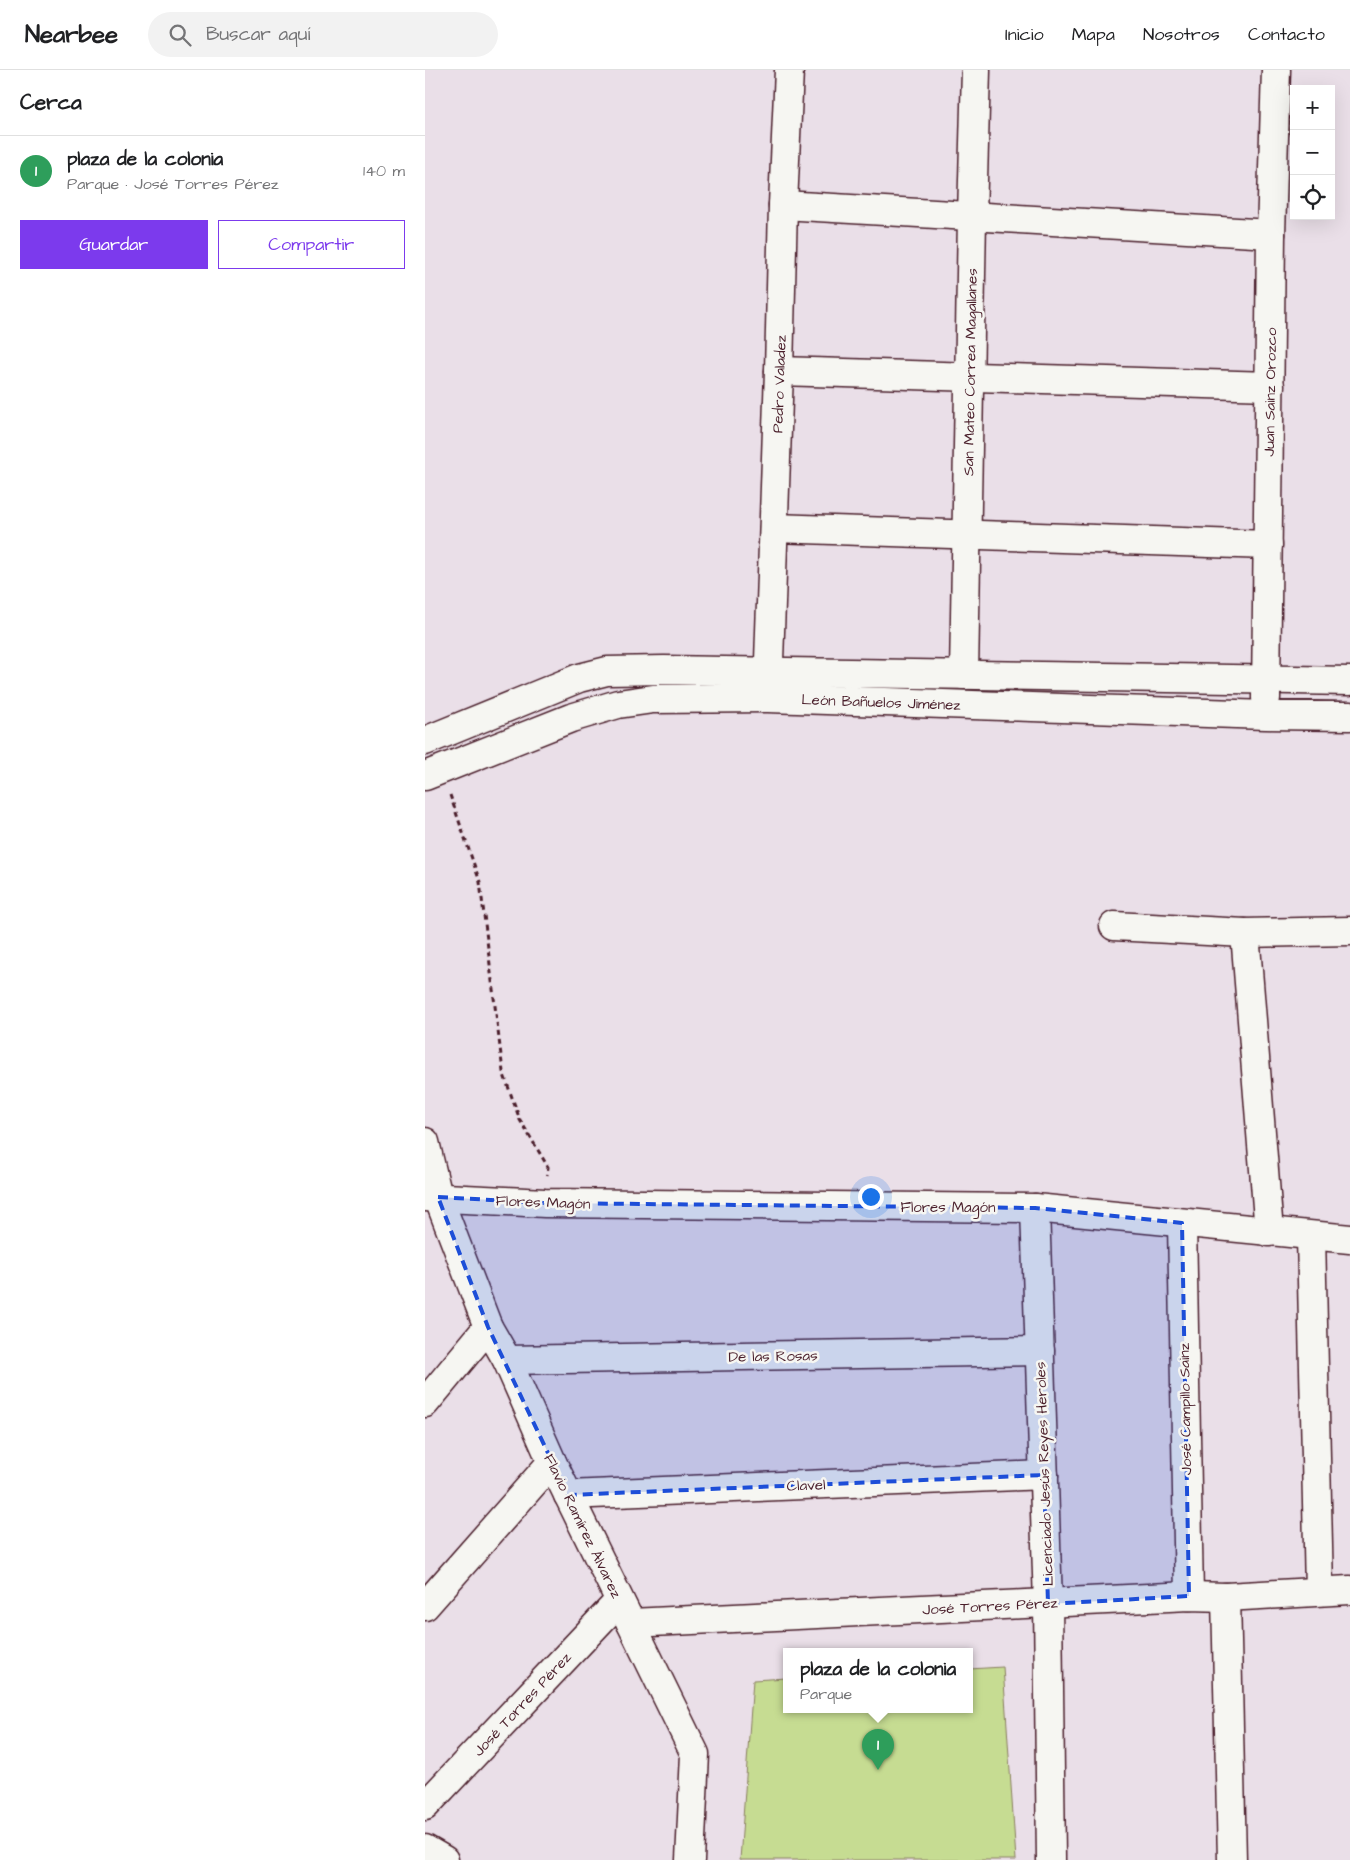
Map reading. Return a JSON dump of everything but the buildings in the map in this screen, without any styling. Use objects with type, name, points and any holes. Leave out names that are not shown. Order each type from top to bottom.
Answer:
[{"type":"street","name":"Pedro Valadez","points":[[768,698],[789,70]]},
{"type":"street","name":"San Mateo Correa Magallanes","points":[[964,675],[976,70]]},
{"type":"street","name":"Juan Sainz Orozco","points":[[1266,715],[1271,386],[1271,234],[1276,70]]},
{"type":"street","points":[[783,205],[1271,234]]},
{"type":"street","points":[[779,371],[1271,386]]},
{"type":"street","points":[[775,528],[1268,545]]},
{"type":"street","name":"León Bañuelos Jiménez","points":[[425,741],[579,678],[607,671],[664,670],[1350,681]]},
{"type":"street","points":[[607,671],[618,704]]},
{"type":"street","name":"León Bañuelos Jiménez","points":[[433,773],[571,718],[618,704],[653,699],[768,698],[1266,715],[1350,716]]},
{"type":"street","points":[[1114,926],[1245,933],[1350,931]]},
{"type":"street","points":[[1245,933],[1269,1232]]},
{"type":"street","name":"Flavio Ramírez Álvarez","points":[[425,1142],[429,1202],[488,1327],[507,1360],[552,1462],[695,1754],[690,1860]]},
{"type":"street","name":"Flores Magón","points":[[429,1202],[1035,1208],[1350,1239]]},
{"type":"street","name":"Licenciado Jesús Reyes Heroles","points":[[1035,1208],[1048,1604],[1051,1860]]},
{"type":"street","name":"José Campillo Sainz","points":[[1182,1223],[1189,1596]]},
{"type":"street","points":[[1311,1236],[1319,1590]]},
{"type":"street","points":[[425,1403],[488,1327]]},
{"type":"street","name":"De las Rosas","points":[[507,1360],[1039,1351]]},
{"type":"street","points":[[425,1606],[552,1462]]},
{"type":"street","name":"Clavel","points":[[569,1495],[1044,1475]]},
{"type":"street","name":"José Torres Pérez","points":[[425,1806],[625,1612],[1048,1604],[1350,1590]]},
{"type":"street","points":[[1226,1597],[1232,1860]]},
{"type":"street","points":[[425,1849],[444,1860]]},
{"type":"path","points":[[433,773],[480,882],[503,1072],[520,1120],[548,1167],[545,1203]]},
{"type":"highlighted area","points":[[438,1197],[545,1203],[1035,1208],[1182,1223],[1189,1596],[1048,1604],[1044,1475],[568,1495],[488,1327]]},
{"type":"green space","points":[[1003,1667],[1016,1860],[740,1860],[753,1680],[783,1678],[783,1713],[973,1713],[973,1669]]},
{"type":"place","name":"plaza de la colonia","points":[[878,1770]]}]
